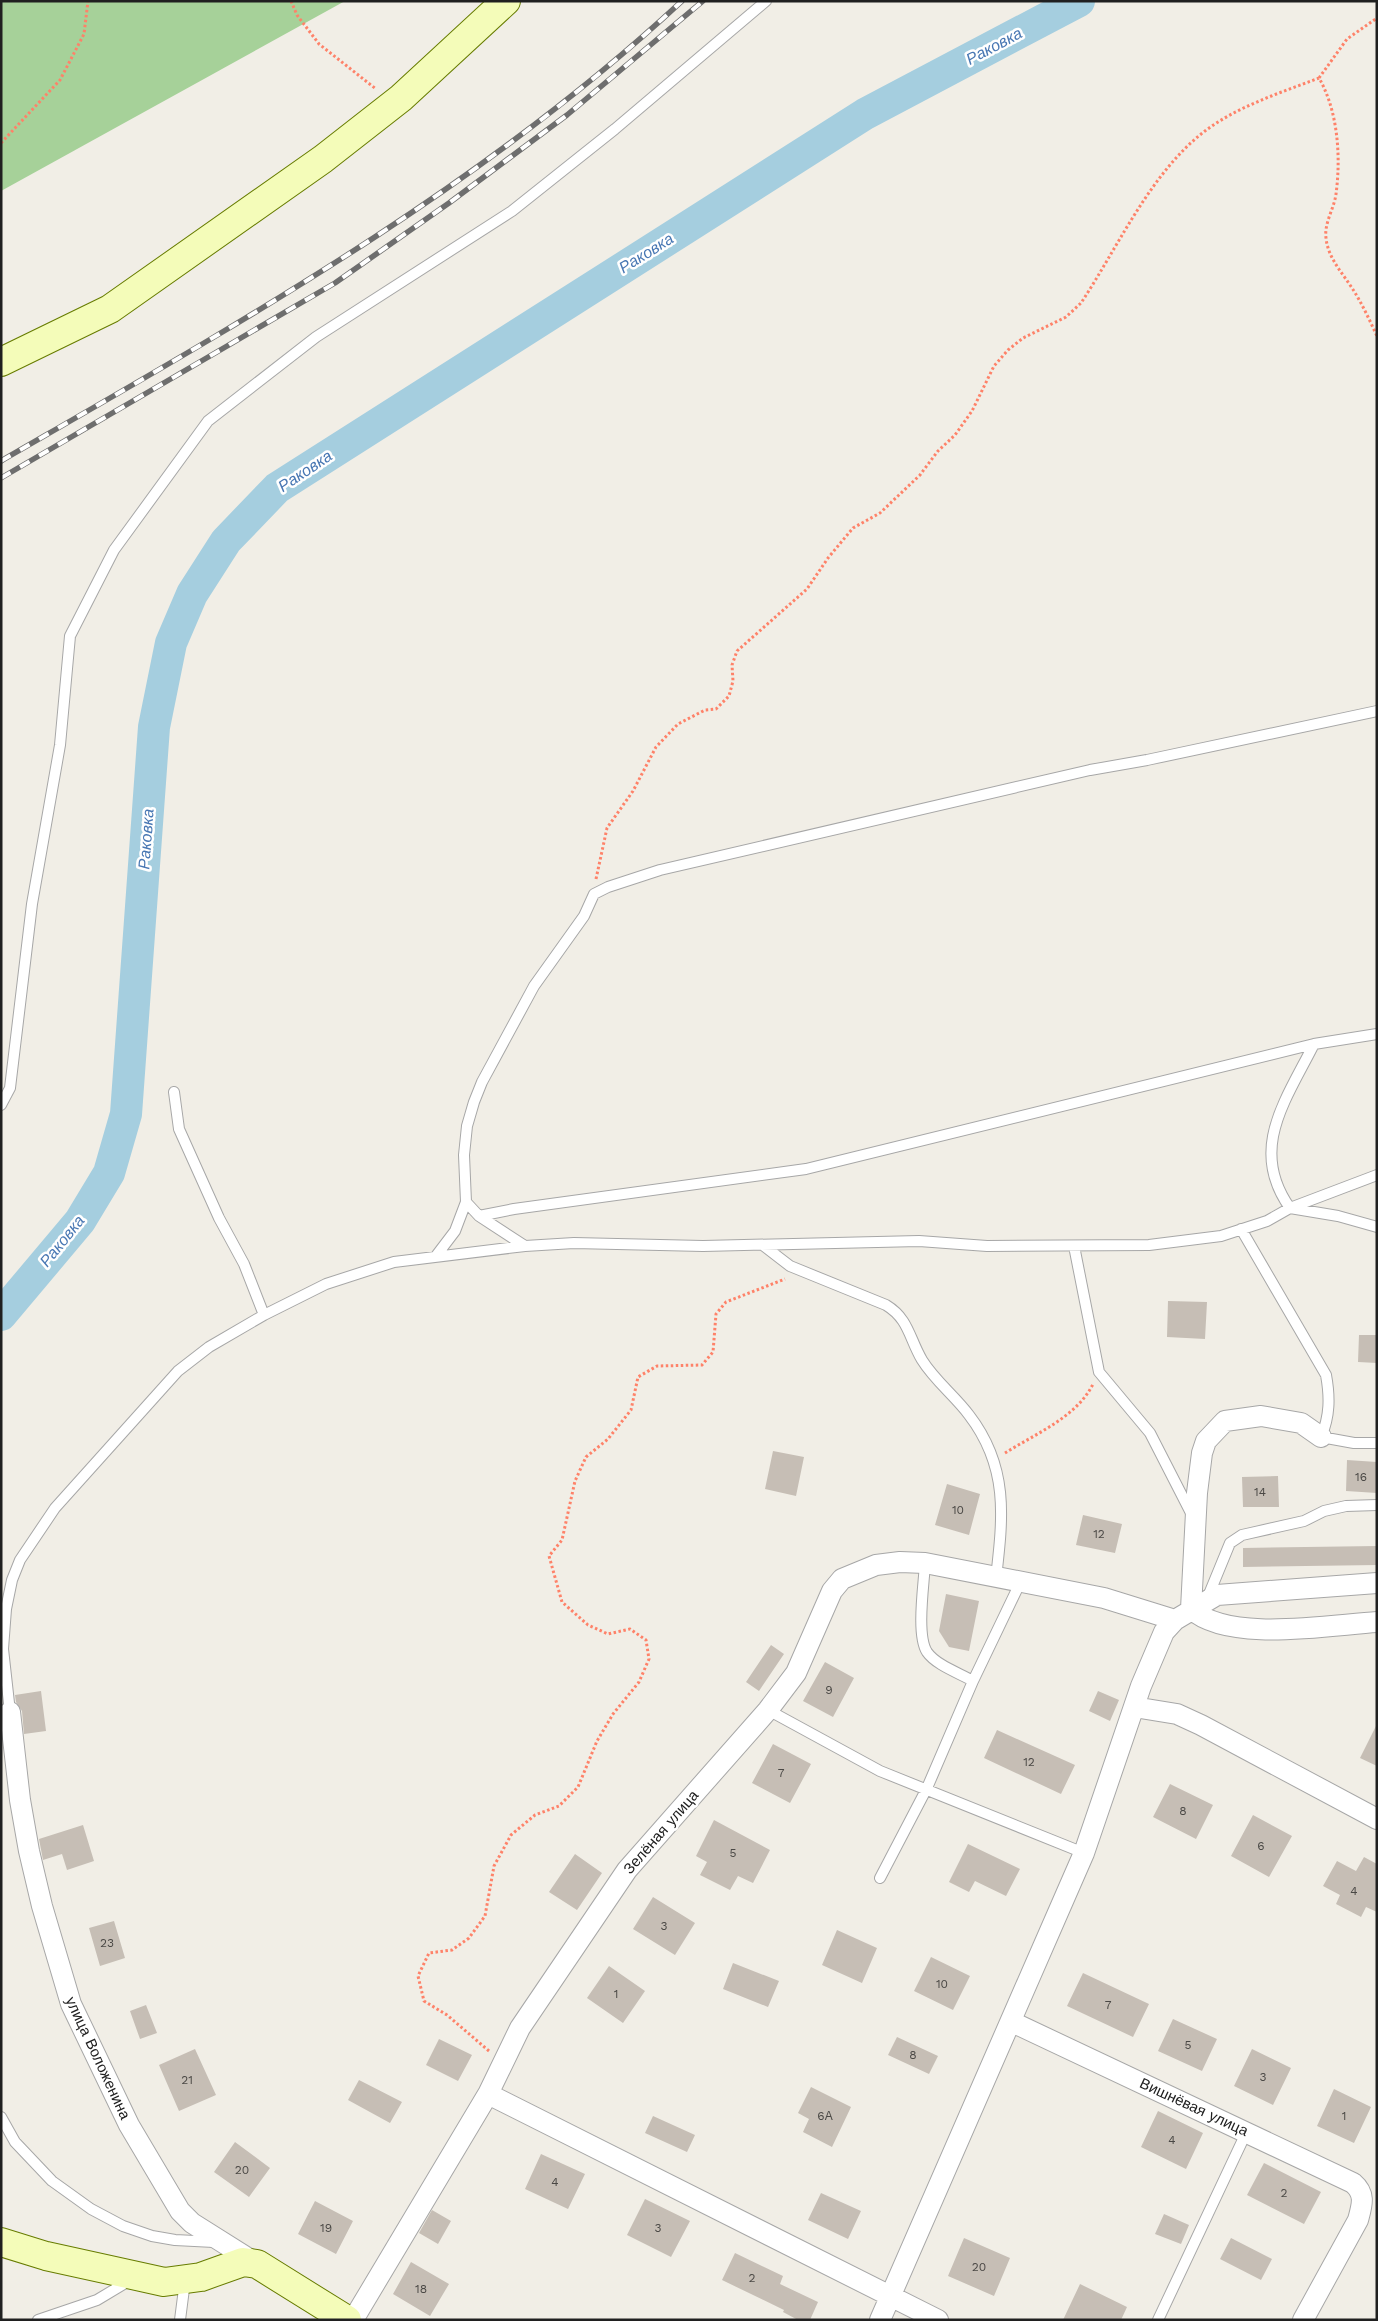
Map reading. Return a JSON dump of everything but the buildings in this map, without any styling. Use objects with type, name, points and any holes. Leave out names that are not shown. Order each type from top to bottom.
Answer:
[{"type":"main road","points":[[1,362],[110,310],[323,159],[383,112],[506,1]]},
{"type":"main road","points":[[1,2242],[46,2256],[134,2277],[164,2282],[186,2281],[243,2262],[258,2264]]},
{"type":"main road","name":"улица Воложенина","points":[[258,2264],[347,2320]]},
{"type":"street","points":[[1191,1609],[1202,1453],[1206,1441],[1225,1422],[1261,1416],[1282,1418],[1301,1423],[1321,1437]]},
{"type":"street","name":"Зелёная улица","points":[[353,2320],[488,2094],[520,2028],[627,1870],[768,1710],[796,1673],[832,1591],[842,1578],[876,1565],[900,1562],[925,1563]]},
{"type":"street","points":[[925,1563],[1104,1598],[1191,1609],[1200,1616],[1211,1620],[1262,1630],[1377,1622]]},
{"type":"street","points":[[880,2320],[1012,2022],[1084,1853],[1157,1645],[1191,1609],[1228,1593],[1377,1584]]},
{"type":"street","points":[[1134,1707],[1177,1714],[1201,1725],[1377,1819]]},
{"type":"street","name":"улица Воложенина","points":[[10,1712],[20,1800],[29,1851],[42,1906],[71,2004],[129,2125],[180,2211],[192,2223],[258,2264]]},
{"type":"street","name":"Вишнёвая улица","points":[[1012,2022],[1354,2182],[1359,2188],[1366,2212]]},
{"type":"street","points":[[488,2094],[938,2320]]},
{"type":"street","points":[[1303,2320],[1366,2212]]},
{"type":"lane","points":[[1,1105],[10,1088],[32,904],[60,745],[70,636],[114,550],[208,421],[316,338],[512,211],[615,128],[766,1]]},
{"type":"lane","points":[[436,1256],[455,1231],[466,1202],[464,1155],[467,1126],[482,1082],[534,986],[584,916],[594,894],[608,887],[669,868],[1090,770],[1147,760],[1377,711]]},
{"type":"lane","points":[[479,1216],[514,1209],[806,1169],[1314,1044],[1377,1034]]},
{"type":"lane","points":[[1314,1044],[1282,1107],[1272,1135],[1270,1158],[1278,1192],[1290,1208],[1322,1212],[1377,1227]]},
{"type":"lane","points":[[174,1092],[179,1129],[219,1218],[244,1264],[264,1315]]},
{"type":"lane","points":[[10,1712],[3,1649],[6,1609],[12,1580],[31,1542],[55,1508],[178,1371],[209,1347],[264,1315],[326,1284],[394,1262],[525,1246],[574,1243],[764,1246],[919,1241],[987,1246],[1148,1245],[1221,1236],[1241,1230],[1267,1222],[1290,1208],[1377,1175]]},
{"type":"lane","points":[[466,1202],[479,1216],[525,1246]]},
{"type":"lane","points":[[1241,1230],[1326,1374],[1330,1395],[1328,1415],[1321,1437],[1354,1444],[1377,1443]]},
{"type":"lane","points":[[764,1246],[790,1266],[853,1290],[898,1312],[922,1360],[970,1416],[995,1459],[1002,1519],[996,1578]]},
{"type":"lane","points":[[1074,1246],[1099,1372],[1150,1433],[1196,1522]]},
{"type":"lane","points":[[1191,1609],[1230,1543],[1242,1535],[1304,1521],[1324,1511],[1346,1506],[1377,1505]]},
{"type":"lane","points":[[925,1563],[922,1639],[927,1652],[935,1660],[973,1681]]},
{"type":"lane","points":[[880,1878],[927,1788],[973,1681],[1021,1581]]},
{"type":"lane","points":[[768,1710],[880,1770],[1084,1853]]},
{"type":"lane","points":[[1,2117],[15,2142],[52,2181],[90,2209],[122,2226],[152,2236],[175,2240],[220,2242]]},
{"type":"lane","points":[[1158,2320],[1247,2131]]},
{"type":"lane","points":[[38,2320],[97,2300],[134,2277]]},
{"type":"lane","points":[[180,2320],[186,2281]]},
{"type":"path","points":[[1,143],[60,80],[84,34],[88,1]]},
{"type":"path","points":[[291,1],[297,15],[318,44],[376,88],[383,112]]},
{"type":"path","points":[[594,894],[606,828],[633,790],[656,747],[678,724],[705,710],[716,708],[729,696],[733,681],[732,665],[737,651],[807,590],[828,558],[853,528],[880,513],[920,475],[938,451],[956,435],[975,404],[994,366],[1008,350],[1023,338],[1066,317],[1081,303],[1147,198],[1178,158],[1205,131],[1240,110],[1319,78],[1347,40],[1377,18]]},
{"type":"path","points":[[1319,78],[1326,91],[1335,122],[1337,152],[1336,194],[1326,236],[1328,250],[1362,306],[1377,336]]},
{"type":"path","points":[[501,2064],[477,2038],[424,2001],[418,1976],[429,1952],[452,1950],[469,1938],[485,1916],[494,1866],[511,1834],[535,1815],[559,1806],[578,1787],[597,1741],[613,1714],[639,1682],[649,1659],[646,1640],[630,1629],[608,1634],[588,1625],[562,1602],[549,1556],[562,1540],[575,1481],[586,1457],[608,1439],[631,1410],[638,1377],[657,1366],[702,1365],[713,1352],[716,1314],[726,1302],[788,1278]]},
{"type":"path","points":[[995,1459],[1078,1405],[1090,1389],[1099,1372]]},
{"type":"green space","points":[[1,1],[345,1],[1,191]]},
{"type":"waterway","name":"Раковка","points":[[1,1315],[80,1221],[109,1173],[126,1114],[154,727],[171,643],[192,594],[226,541],[277,488],[865,114],[1079,1]]},
{"type":"railway","points":[[1,461],[267,305],[355,250],[440,193],[524,133],[604,69],[682,1]]},
{"type":"railway","points":[[1,478],[335,283],[449,203],[567,115],[703,1]]}]
